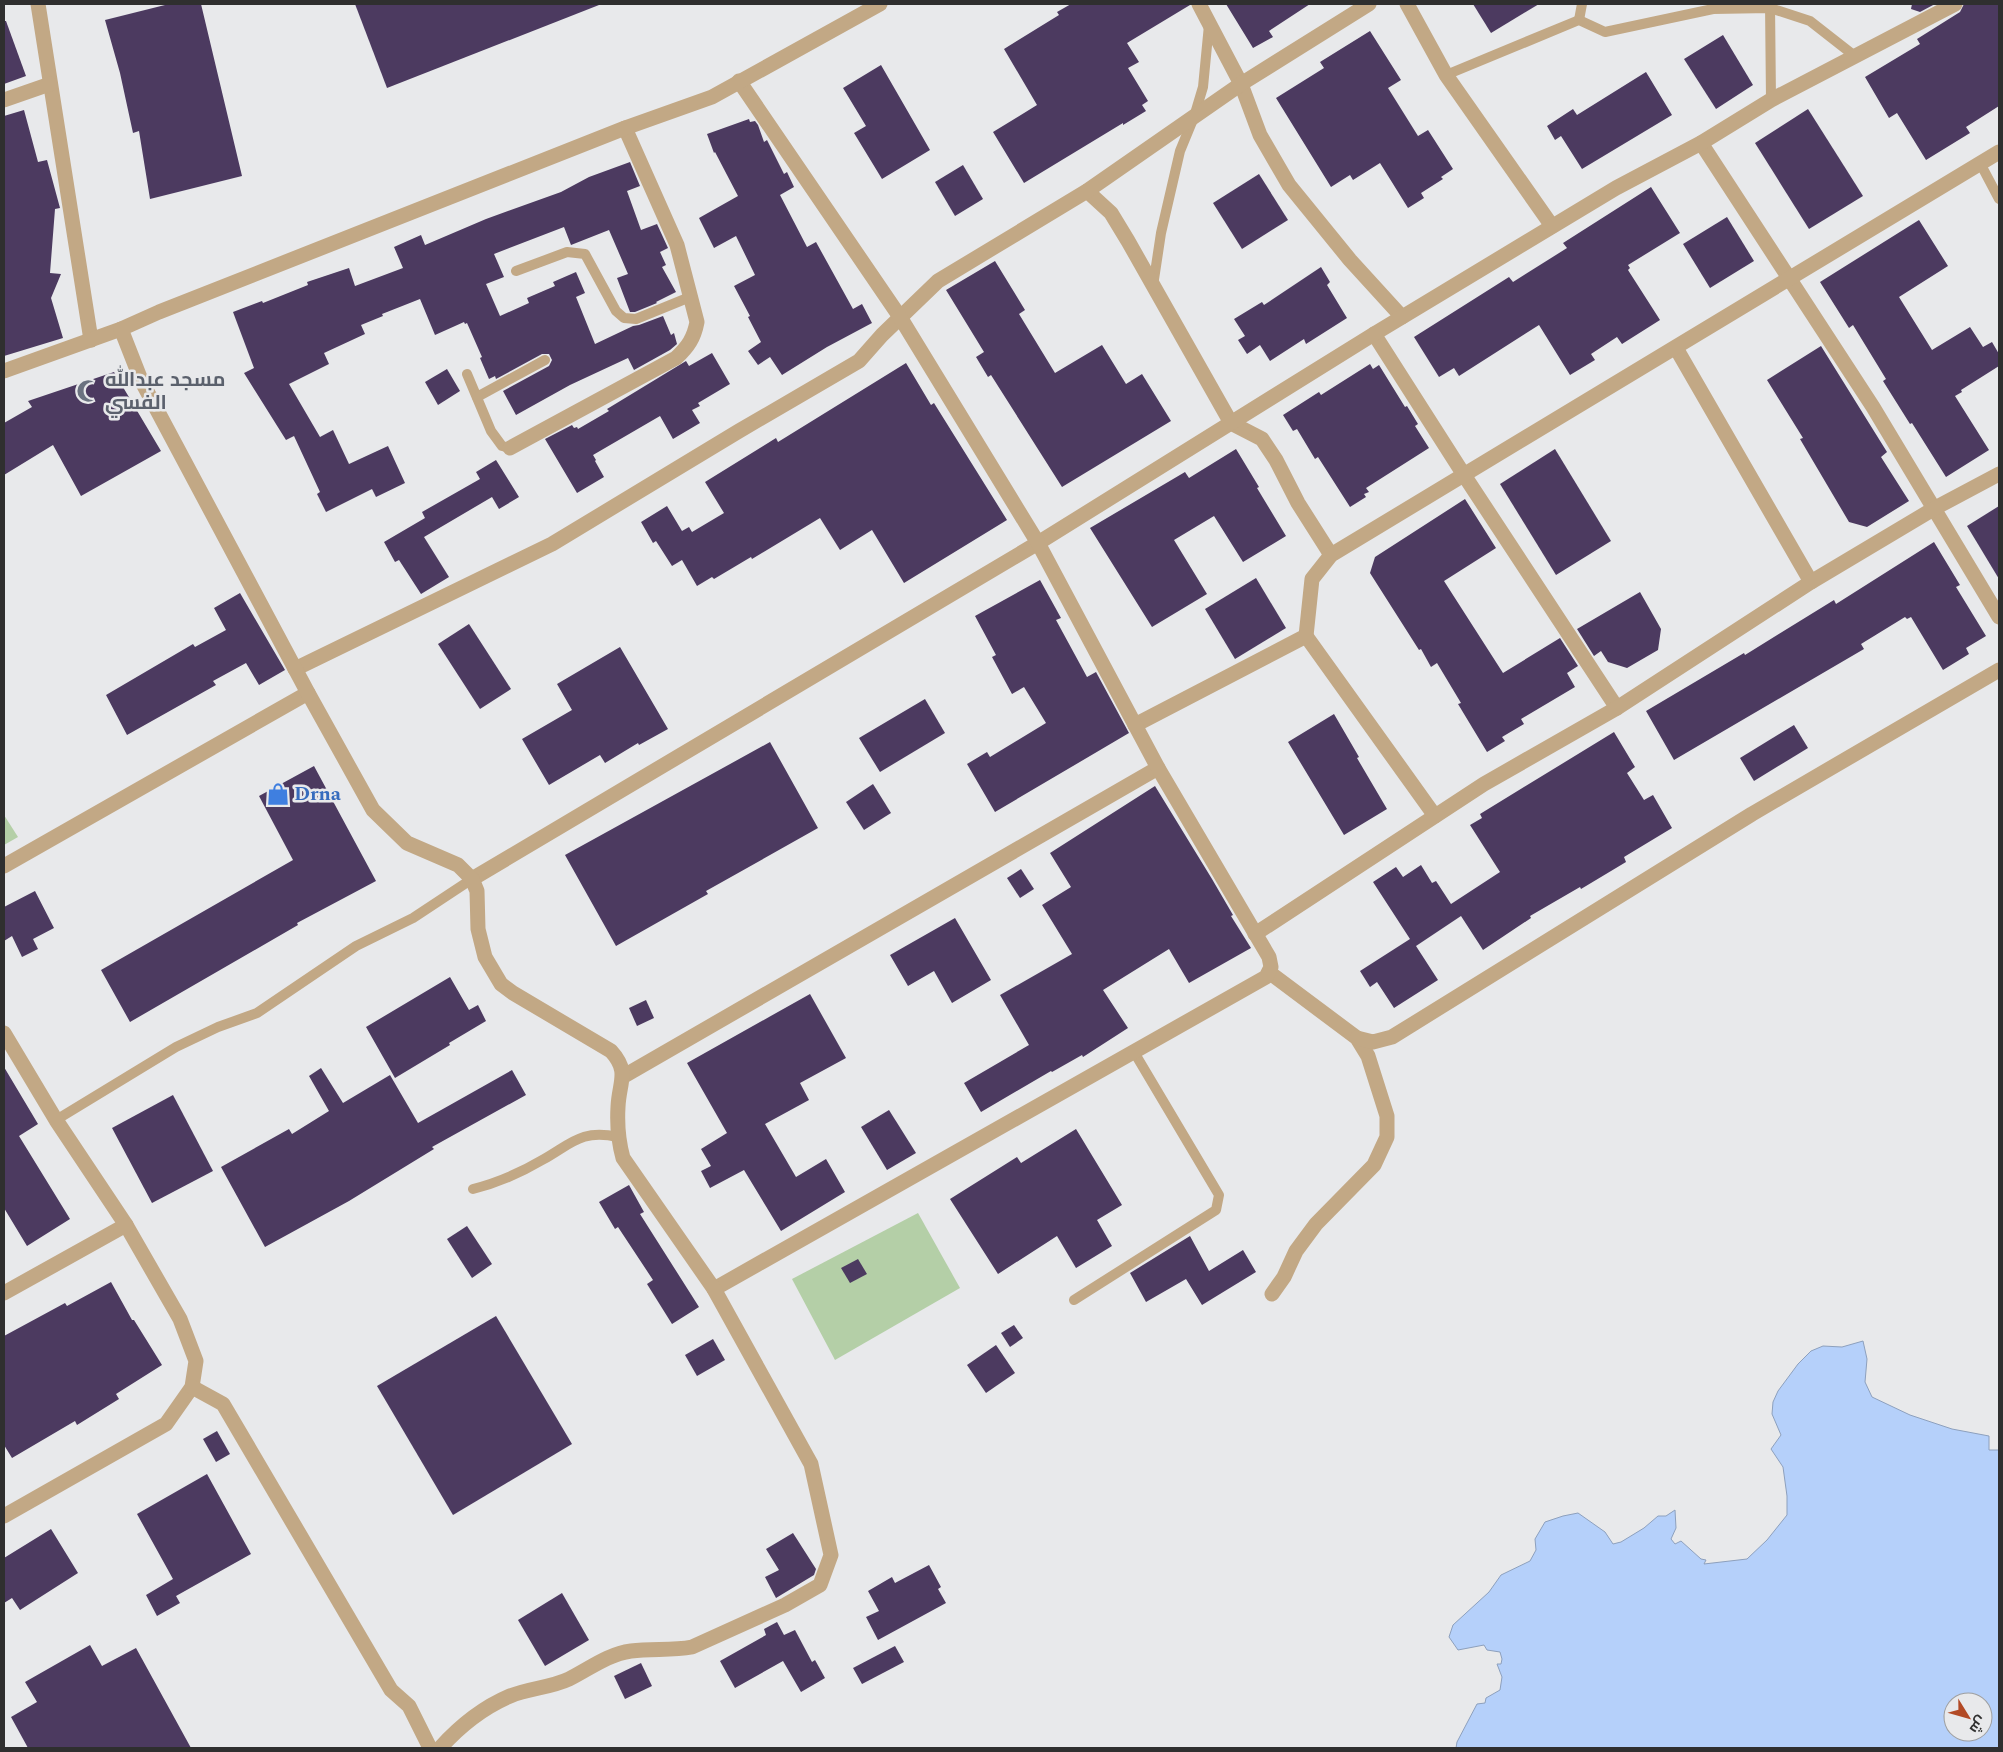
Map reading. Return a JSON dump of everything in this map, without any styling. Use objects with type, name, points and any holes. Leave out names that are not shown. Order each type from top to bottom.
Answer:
[{"type":"street","points":[[38,4],[91,340]]},
{"type":"street","points":[[4,371],[121,329],[159,312],[625,128],[712,97],[880,4]]},
{"type":"street","points":[[1199,4],[1242,84],[1260,135],[1289,185],[1350,260],[1402,317]]},
{"type":"street","points":[[295,669],[552,544],[739,430],[858,362],[900,317],[938,281],[1088,191],[1242,84],[1369,4]]},
{"type":"street","points":[[1408,4],[1446,75],[1552,226]]},
{"type":"street","points":[[472,879],[1038,543],[1374,334],[1616,188],[1701,143],[1771,100],[1955,4]]},
{"type":"street","points":[[714,1289],[1266,977],[1272,967],[1269,958],[1158,768],[1038,543],[900,317],[739,81]]},
{"type":"street","points":[[4,100],[50,84]]},
{"type":"street","points":[[510,448],[676,358],[688,347],[695,334],[697,322],[676,245],[625,128]]},
{"type":"street","points":[[1701,143],[1873,406],[1999,617]]},
{"type":"street","points":[[1435,816],[1306,636],[1312,579],[1331,555],[1999,152]]},
{"type":"street","points":[[1088,191],[1111,213],[1231,422],[1262,439],[1276,460],[1298,503],[1331,555]]},
{"type":"street","points":[[121,329],[141,380],[295,669],[373,810],[407,843],[458,866],[472,879],[477,891],[478,929],[485,957],[501,984],[611,1051],[619,1060],[624,1076],[618,1105],[618,1137],[623,1158],[714,1289],[811,1464],[831,1555],[820,1585],[785,1605],[692,1647],[677,1650],[630,1651],[615,1655],[568,1679],[547,1687],[510,1696],[473,1718],[453,1734],[440,1748]]},
{"type":"street","points":[[1374,334],[1617,708]]},
{"type":"street","points":[[1676,348],[1812,582]]},
{"type":"street","points":[[1255,934],[1484,784],[1617,708],[1812,582],[1935,508],[1999,474]]},
{"type":"street","points":[[1136,725],[1306,636]]},
{"type":"street","points":[[1357,1038],[1373,1042],[1392,1037],[1752,814],[1999,670]]},
{"type":"street","points":[[4,866],[308,693]]},
{"type":"street","points":[[624,1076],[1158,768]]},
{"type":"street","points":[[1270,973],[1357,1038],[1368,1056],[1387,1116],[1387,1137],[1374,1165],[1316,1224],[1296,1251],[1284,1277],[1272,1294]]},
{"type":"street","points":[[4,1034],[56,1120],[126,1225],[180,1319],[196,1361],[192,1387],[166,1424],[4,1516]]},
{"type":"street","points":[[4,1294],[126,1225]]},
{"type":"street","points":[[192,1387],[223,1404],[391,1690],[409,1706],[430,1748]]},
{"type":"lane","points":[[1153,287],[1161,233],[1180,151],[1194,117],[1203,87],[1210,22],[1207,4]]},
{"type":"lane","points":[[1579,20],[1582,4]]},
{"type":"lane","points":[[1446,75],[1579,20],[1605,32],[1713,9],[1770,6],[1810,21],[1856,57]]},
{"type":"lane","points":[[1770,6],[1771,100]]},
{"type":"lane","points":[[1980,163],[1999,199]]},
{"type":"lane","points":[[516,271],[567,252],[585,254],[616,311],[624,318],[636,319],[690,297]]},
{"type":"lane","points":[[477,397],[545,360]]},
{"type":"lane","points":[[467,374],[491,431],[502,446],[510,448]]},
{"type":"lane","points":[[56,1120],[176,1047],[218,1027],[257,1013],[356,946],[413,918],[472,879]]},
{"type":"lane","points":[[1074,1300],[1216,1210],[1219,1194],[1134,1052]]},
{"type":"lane","points":[[473,1189],[488,1185],[527,1168],[543,1160],[569,1142],[585,1136],[602,1134],[618,1137]]},
{"type":"green space","points":[[4,815],[18,837],[4,845]]},
{"type":"green space","points":[[918,1213],[960,1288],[835,1360],[792,1279]]},
{"type":"water","points":[[1863,1341],[1867,1359],[1865,1382],[1872,1397],[1910,1415],[1952,1429],[1989,1436],[1989,1450],[1999,1450],[1999,1748],[1456,1748],[1457,1742],[1477,1704],[1485,1703],[1486,1698],[1500,1690],[1502,1677],[1497,1664],[1501,1664],[1502,1659],[1500,1652],[1487,1650],[1484,1645],[1458,1650],[1449,1637],[1453,1625],[1489,1592],[1501,1575],[1530,1561],[1536,1550],[1535,1539],[1545,1522],[1578,1513],[1605,1532],[1613,1544],[1621,1542],[1644,1528],[1658,1516],[1666,1516],[1675,1510],[1676,1528],[1671,1539],[1675,1544],[1681,1541],[1701,1559],[1706,1560],[1704,1564],[1747,1559],[1767,1540],[1787,1515],[1787,1496],[1783,1467],[1771,1449],[1781,1435],[1772,1414],[1773,1402],[1778,1391],[1798,1364],[1811,1351],[1823,1346],[1842,1347]]},
{"type":"building","points":[[169,4],[201,4],[242,176],[150,199],[139,131],[133,133],[120,73],[105,20]]},
{"type":"building","points":[[355,4],[598,4],[599,5],[387,88]]},
{"type":"building","points":[[1071,4],[1190,5],[1127,43],[1139,62],[1128,68],[1148,101],[1142,105],[1146,111],[1024,183],[993,132],[1037,105],[1004,49],[1059,15],[1057,12]]},
{"type":"building","points":[[1226,4],[1310,4],[1269,31],[1273,37],[1253,48]]},
{"type":"building","points":[[1473,4],[1539,4],[1491,33]]},
{"type":"building","points":[[1912,4],[1935,4],[1920,12],[1911,9]]},
{"type":"building","points":[[1964,4],[1999,4],[1999,106],[1966,127],[1970,133],[1926,160],[1897,113],[1889,118],[1865,77],[1920,44],[1917,39],[1960,12]]},
{"type":"building","points":[[4,21],[6,21],[26,76],[4,84]]},
{"type":"building","points":[[1370,31],[1401,80],[1388,88],[1418,136],[1428,130],[1453,169],[1441,177],[1443,179],[1421,193],[1424,198],[1408,208],[1380,163],[1353,180],[1350,175],[1331,187],[1276,98],[1324,68],[1320,62]]},
{"type":"building","points":[[1723,35],[1753,85],[1716,109],[1684,59]]},
{"type":"building","points":[[881,65],[930,150],[882,179],[854,133],[866,126],[843,88]]},
{"type":"building","points":[[1646,72],[1672,115],[1582,169],[1561,136],[1555,140],[1547,126],[1573,109],[1577,115]]},
{"type":"building","points":[[1808,109],[1863,196],[1809,229],[1755,143]]},
{"type":"building","points":[[24,110],[38,162],[47,160],[60,208],[55,209],[50,273],[61,274],[51,298],[63,338],[4,356],[4,116]]},
{"type":"building","points":[[749,119],[750,122],[755,121],[758,125],[764,142],[767,140],[784,174],[787,172],[794,187],[780,195],[807,247],[816,242],[853,309],[862,304],[872,323],[827,347],[782,375],[770,357],[758,365],[748,351],[761,342],[734,286],[755,275],[736,236],[714,248],[699,218],[738,196],[714,153],[707,134]]},
{"type":"building","points":[[630,162],[640,186],[627,191],[641,230],[657,224],[668,248],[660,252],[666,265],[662,267],[676,292],[657,303],[635,312],[630,312],[617,278],[628,274],[609,230],[571,245],[564,227],[494,254],[504,277],[486,284],[500,316],[529,303],[527,298],[555,286],[553,282],[576,272],[585,293],[576,297],[595,344],[633,326],[663,316],[671,335],[674,333],[677,344],[670,350],[634,370],[628,358],[570,385],[516,415],[503,391],[549,366],[552,360],[549,354],[542,354],[496,379],[495,376],[489,379],[480,358],[482,357],[467,323],[465,324],[464,322],[435,335],[420,299],[382,314],[383,316],[361,325],[365,334],[324,353],[329,364],[289,384],[320,437],[333,430],[349,464],[388,446],[405,483],[376,497],[372,489],[326,512],[317,494],[320,492],[294,436],[286,440],[244,373],[254,368],[233,312],[262,301],[263,303],[308,285],[307,282],[349,268],[355,286],[403,268],[394,247],[421,235],[425,245],[486,219],[561,192],[589,177]]},
{"type":"building","points":[[963,165],[983,199],[955,216],[935,182]]},
{"type":"building","points":[[1259,174],[1288,220],[1242,249],[1213,203]]},
{"type":"building","points":[[1651,187],[1680,233],[1628,265],[1630,268],[1628,270],[1660,320],[1622,344],[1617,337],[1591,354],[1595,360],[1570,375],[1539,325],[1459,376],[1454,368],[1439,377],[1414,337],[1509,277],[1513,282],[1567,248],[1563,243]]},
{"type":"building","points":[[1727,217],[1754,261],[1710,288],[1683,244]]},
{"type":"building","points":[[1919,220],[1948,266],[1899,297],[1932,350],[1970,327],[1983,347],[1992,342],[1999,354],[1999,366],[1961,390],[1962,392],[1955,396],[1989,450],[1946,477],[1883,381],[1886,379],[1853,325],[1849,328],[1820,282]]},
{"type":"building","points":[[995,261],[1025,310],[1019,314],[1055,373],[1102,345],[1126,384],[1142,374],[1171,421],[1062,487],[991,375],[988,377],[976,357],[984,352],[946,290]]},
{"type":"building","points":[[1321,267],[1330,282],[1327,285],[1347,318],[1306,344],[1304,339],[1270,361],[1260,345],[1247,354],[1238,340],[1245,336],[1234,319],[1262,302],[1264,305]]},
{"type":"building","points":[[1821,346],[1887,452],[1881,457],[1909,501],[1867,527],[1849,522],[1800,439],[1803,438],[1767,380]]},
{"type":"building","points":[[712,353],[730,384],[698,403],[700,406],[692,410],[700,423],[673,439],[660,416],[593,455],[604,477],[577,493],[545,439],[572,425],[578,429],[686,361],[689,366]]},
{"type":"building","points":[[906,363],[931,405],[934,403],[1007,520],[904,583],[872,530],[840,550],[820,518],[752,559],[751,557],[714,579],[712,577],[697,586],[682,560],[672,566],[656,541],[653,543],[641,522],[667,506],[682,531],[689,527],[692,532],[724,513],[705,482],[776,438],[778,442]]},
{"type":"building","points":[[1370,364],[1373,369],[1379,365],[1418,424],[1415,426],[1429,448],[1366,488],[1369,492],[1364,494],[1366,497],[1350,507],[1318,457],[1315,459],[1297,429],[1293,431],[1283,415],[1319,392],[1321,395]]},
{"type":"building","points":[[447,369],[460,391],[438,405],[425,382]]},
{"type":"building","points":[[114,372],[161,451],[81,496],[53,445],[4,475],[4,423],[32,407],[28,401]]},
{"type":"building","points":[[1236,449],[1286,536],[1243,562],[1214,516],[1174,540],[1207,594],[1152,627],[1090,528],[1185,472],[1189,478]]},
{"type":"building","points":[[1555,449],[1611,541],[1556,575],[1500,484]]},
{"type":"building","points":[[496,460],[519,497],[499,509],[492,497],[424,537],[449,577],[421,594],[399,560],[395,562],[384,542],[425,518],[422,512],[480,479],[476,472]]},
{"type":"building","points":[[1465,499],[1496,548],[1444,581],[1503,673],[1560,638],[1578,666],[1567,673],[1575,687],[1521,719],[1524,724],[1502,737],[1505,741],[1487,752],[1458,704],[1461,703],[1437,663],[1431,667],[1370,573],[1375,557]]},
{"type":"building","points":[[1999,506],[1999,579],[1967,526]]},
{"type":"building","points":[[1934,542],[1960,585],[1956,587],[1986,636],[1966,648],[1969,654],[1943,670],[1911,617],[1907,619],[1905,617],[1861,644],[1864,649],[1674,760],[1646,711],[1744,653],[1745,655],[1834,600],[1836,604]]},
{"type":"building","points":[[1256,578],[1286,628],[1235,659],[1205,609]]},
{"type":"building","points":[[1040,580],[1061,618],[1056,620],[1087,677],[1096,672],[1129,733],[995,812],[967,764],[987,752],[990,757],[1046,723],[1024,687],[1012,694],[992,657],[996,655],[975,616]]},
{"type":"building","points":[[1640,592],[1661,629],[1658,650],[1627,668],[1608,662],[1601,651],[1594,656],[1577,629]]},
{"type":"building","points":[[240,593],[285,670],[259,685],[246,663],[213,681],[216,685],[127,735],[106,695],[193,644],[195,647],[226,630],[214,608]]},
{"type":"building","points":[[469,624],[511,689],[480,709],[438,644]]},
{"type":"building","points":[[620,647],[668,729],[639,745],[638,743],[605,763],[600,755],[549,785],[522,739],[572,710],[557,684]]},
{"type":"building","points":[[925,699],[945,733],[880,772],[859,738]]},
{"type":"building","points":[[1334,714],[1387,809],[1344,835],[1288,742]]},
{"type":"building","points":[[1794,725],[1808,748],[1754,781],[1740,758]]},
{"type":"building","points":[[1614,732],[1635,767],[1627,773],[1644,800],[1653,795],[1672,828],[1624,857],[1626,862],[1530,916],[1531,918],[1483,950],[1461,916],[1416,946],[1438,980],[1394,1008],[1377,982],[1370,987],[1360,971],[1410,939],[1373,882],[1396,867],[1403,877],[1421,865],[1432,883],[1436,881],[1451,904],[1500,872],[1470,825],[1482,818],[1480,814]]},
{"type":"building","points":[[770,742],[818,828],[706,891],[708,894],[616,946],[565,855]]},
{"type":"building","points":[[314,766],[376,881],[297,923],[298,925],[130,1022],[101,970],[293,860],[259,796]]},
{"type":"building","points":[[873,784],[891,813],[864,830],[846,802]]},
{"type":"building","points":[[1155,786],[1212,879],[1233,915],[1231,916],[1251,948],[1189,983],[1169,949],[1103,990],[1128,1028],[1083,1057],[1082,1055],[1051,1071],[981,1112],[964,1083],[1029,1045],[1000,995],[1072,954],[1042,905],[1071,887],[1050,853]]},
{"type":"building","points":[[1021,869],[1034,889],[1020,898],[1007,878]]},
{"type":"building","points":[[35,891],[54,928],[33,939],[38,949],[22,957],[12,936],[4,941],[4,907]]},
{"type":"building","points":[[955,918],[991,980],[952,1003],[934,971],[908,986],[890,955]]},
{"type":"building","points":[[450,977],[469,1010],[478,1005],[486,1021],[395,1078],[366,1027]]},
{"type":"building","points":[[810,994],[846,1058],[800,1083],[809,1100],[765,1124],[796,1177],[826,1159],[845,1192],[781,1231],[744,1170],[710,1188],[701,1171],[711,1166],[701,1149],[727,1133],[687,1063]]},
{"type":"building","points":[[646,1000],[654,1018],[637,1026],[629,1008]]},
{"type":"building","points":[[4,1067],[38,1124],[19,1136],[70,1219],[27,1246],[4,1208]]},
{"type":"building","points":[[321,1068],[343,1103],[390,1075],[418,1123],[512,1070],[526,1095],[432,1147],[434,1149],[349,1201],[265,1247],[221,1167],[289,1129],[292,1134],[329,1111],[309,1076]]},
{"type":"building","points":[[173,1095],[213,1171],[152,1203],[112,1128]]},
{"type":"building","points":[[889,1110],[916,1153],[887,1170],[861,1127]]},
{"type":"building","points":[[1076,1129],[1122,1205],[1097,1220],[1112,1246],[1076,1268],[1057,1236],[998,1274],[950,1199],[1017,1157],[1021,1163]]},
{"type":"building","points":[[629,1185],[644,1212],[640,1214],[699,1307],[672,1324],[647,1284],[653,1280],[618,1227],[615,1229],[599,1202]]},
{"type":"building","points":[[467,1226],[492,1264],[472,1278],[447,1239]]},
{"type":"building","points":[[1190,1236],[1209,1271],[1243,1250],[1256,1272],[1202,1305],[1186,1279],[1146,1302],[1130,1273]]},
{"type":"building","points":[[858,1259],[867,1274],[850,1283],[841,1268]]},
{"type":"building","points":[[111,1282],[132,1320],[134,1320],[162,1365],[116,1394],[119,1399],[77,1425],[75,1421],[12,1458],[4,1445],[4,1336],[65,1303],[67,1306]]},
{"type":"building","points":[[496,1316],[572,1444],[453,1515],[377,1386]]},
{"type":"building","points":[[1014,1325],[1023,1338],[1010,1347],[1001,1333]]},
{"type":"building","points":[[713,1339],[725,1360],[697,1376],[685,1355]]},
{"type":"building","points":[[996,1345],[1015,1373],[986,1393],[967,1365]]},
{"type":"building","points":[[217,1431],[230,1454],[216,1462],[203,1439]]},
{"type":"building","points":[[207,1474],[251,1554],[176,1596],[180,1603],[157,1616],[146,1595],[173,1579],[137,1514]]},
{"type":"building","points":[[51,1529],[78,1573],[20,1610],[12,1598],[4,1603],[4,1558]]},
{"type":"building","points":[[793,1533],[816,1569],[814,1575],[776,1598],[765,1577],[779,1570],[766,1549]]},
{"type":"building","points":[[929,1565],[941,1587],[938,1589],[946,1603],[878,1640],[866,1617],[879,1611],[868,1591],[892,1577],[895,1583]]},
{"type":"building","points":[[562,1593],[589,1640],[545,1666],[518,1620]]},
{"type":"building","points":[[777,1622],[784,1635],[795,1630],[812,1662],[815,1660],[825,1678],[801,1692],[783,1661],[735,1688],[720,1661],[766,1635],[764,1629]]},
{"type":"building","points":[[90,1645],[102,1666],[136,1648],[191,1748],[28,1748],[11,1717],[37,1702],[25,1682]]},
{"type":"building","points":[[895,1646],[904,1662],[862,1684],[853,1668]]},
{"type":"building","points":[[641,1663],[652,1686],[625,1699],[614,1676]]},
{"type":"place","name":"مسجد عبدالله الفسي","points":[[88,391]]},
{"type":"place","name":"Drna","points":[[278,794]]}]
